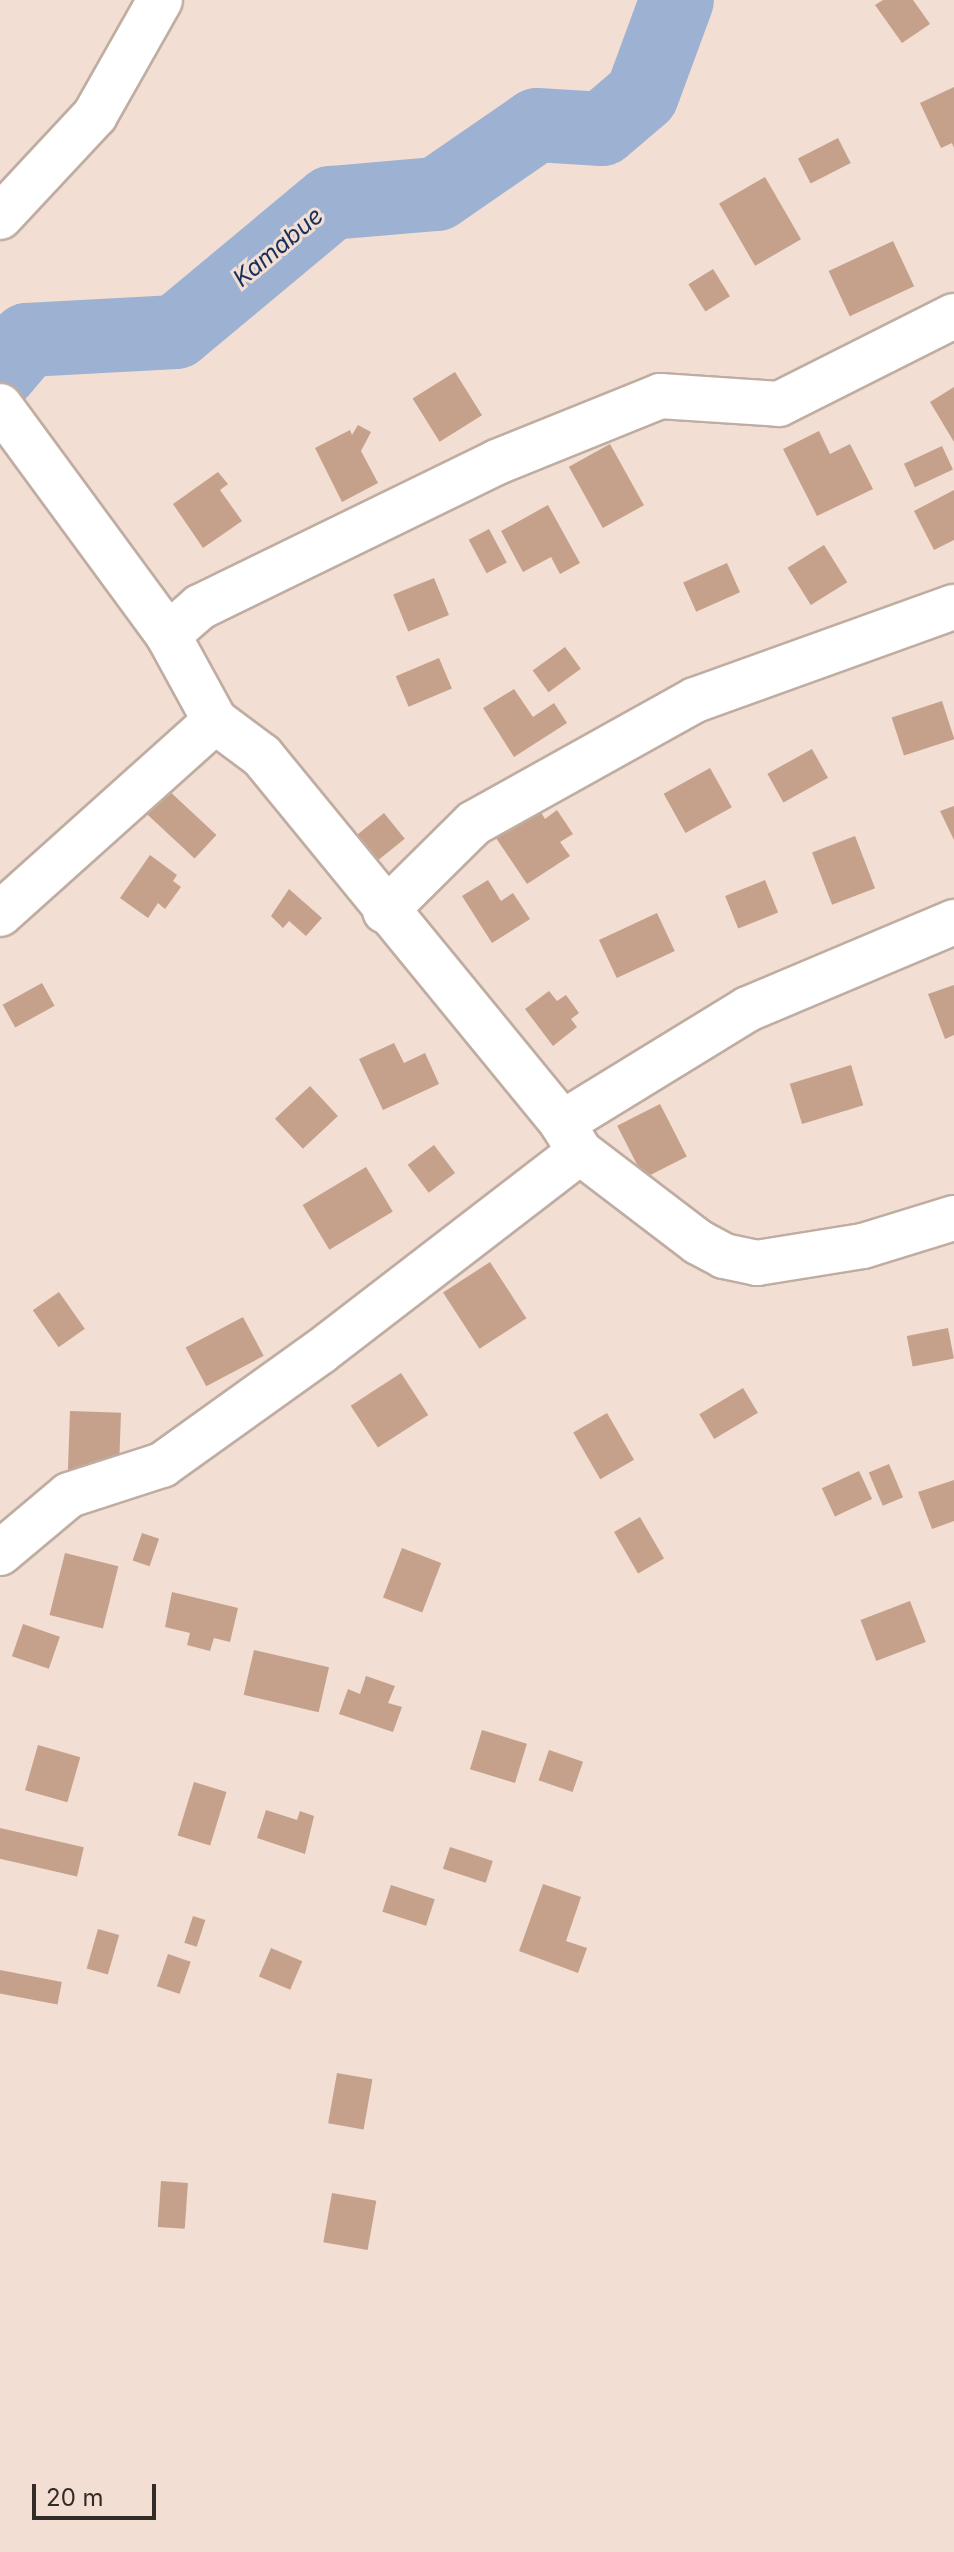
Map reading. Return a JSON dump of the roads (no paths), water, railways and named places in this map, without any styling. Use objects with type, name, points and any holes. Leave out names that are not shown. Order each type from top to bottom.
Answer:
[{"type":"street","points":[[0,217],[95,115],[160,0]]},
{"type":"street","points":[[168,635],[200,607],[497,462],[660,396],[779,404],[954,316]]},
{"type":"street","points":[[0,406],[168,635],[215,721],[262,756],[571,1137],[698,1242],[724,1256],[757,1263],[863,1246],[954,1218]]},
{"type":"street","points":[[385,911],[474,823],[695,700],[954,607]]},
{"type":"street","points":[[0,914],[215,721]]},
{"type":"street","points":[[0,1553],[69,1495],[162,1465],[320,1352],[571,1137],[748,1009],[954,922]]},
{"type":"waterway","name":"Kamabue","points":[[0,372],[27,340],[176,332],[331,203],[437,194],[537,125],[602,129],[642,95],[677,0]]}]
